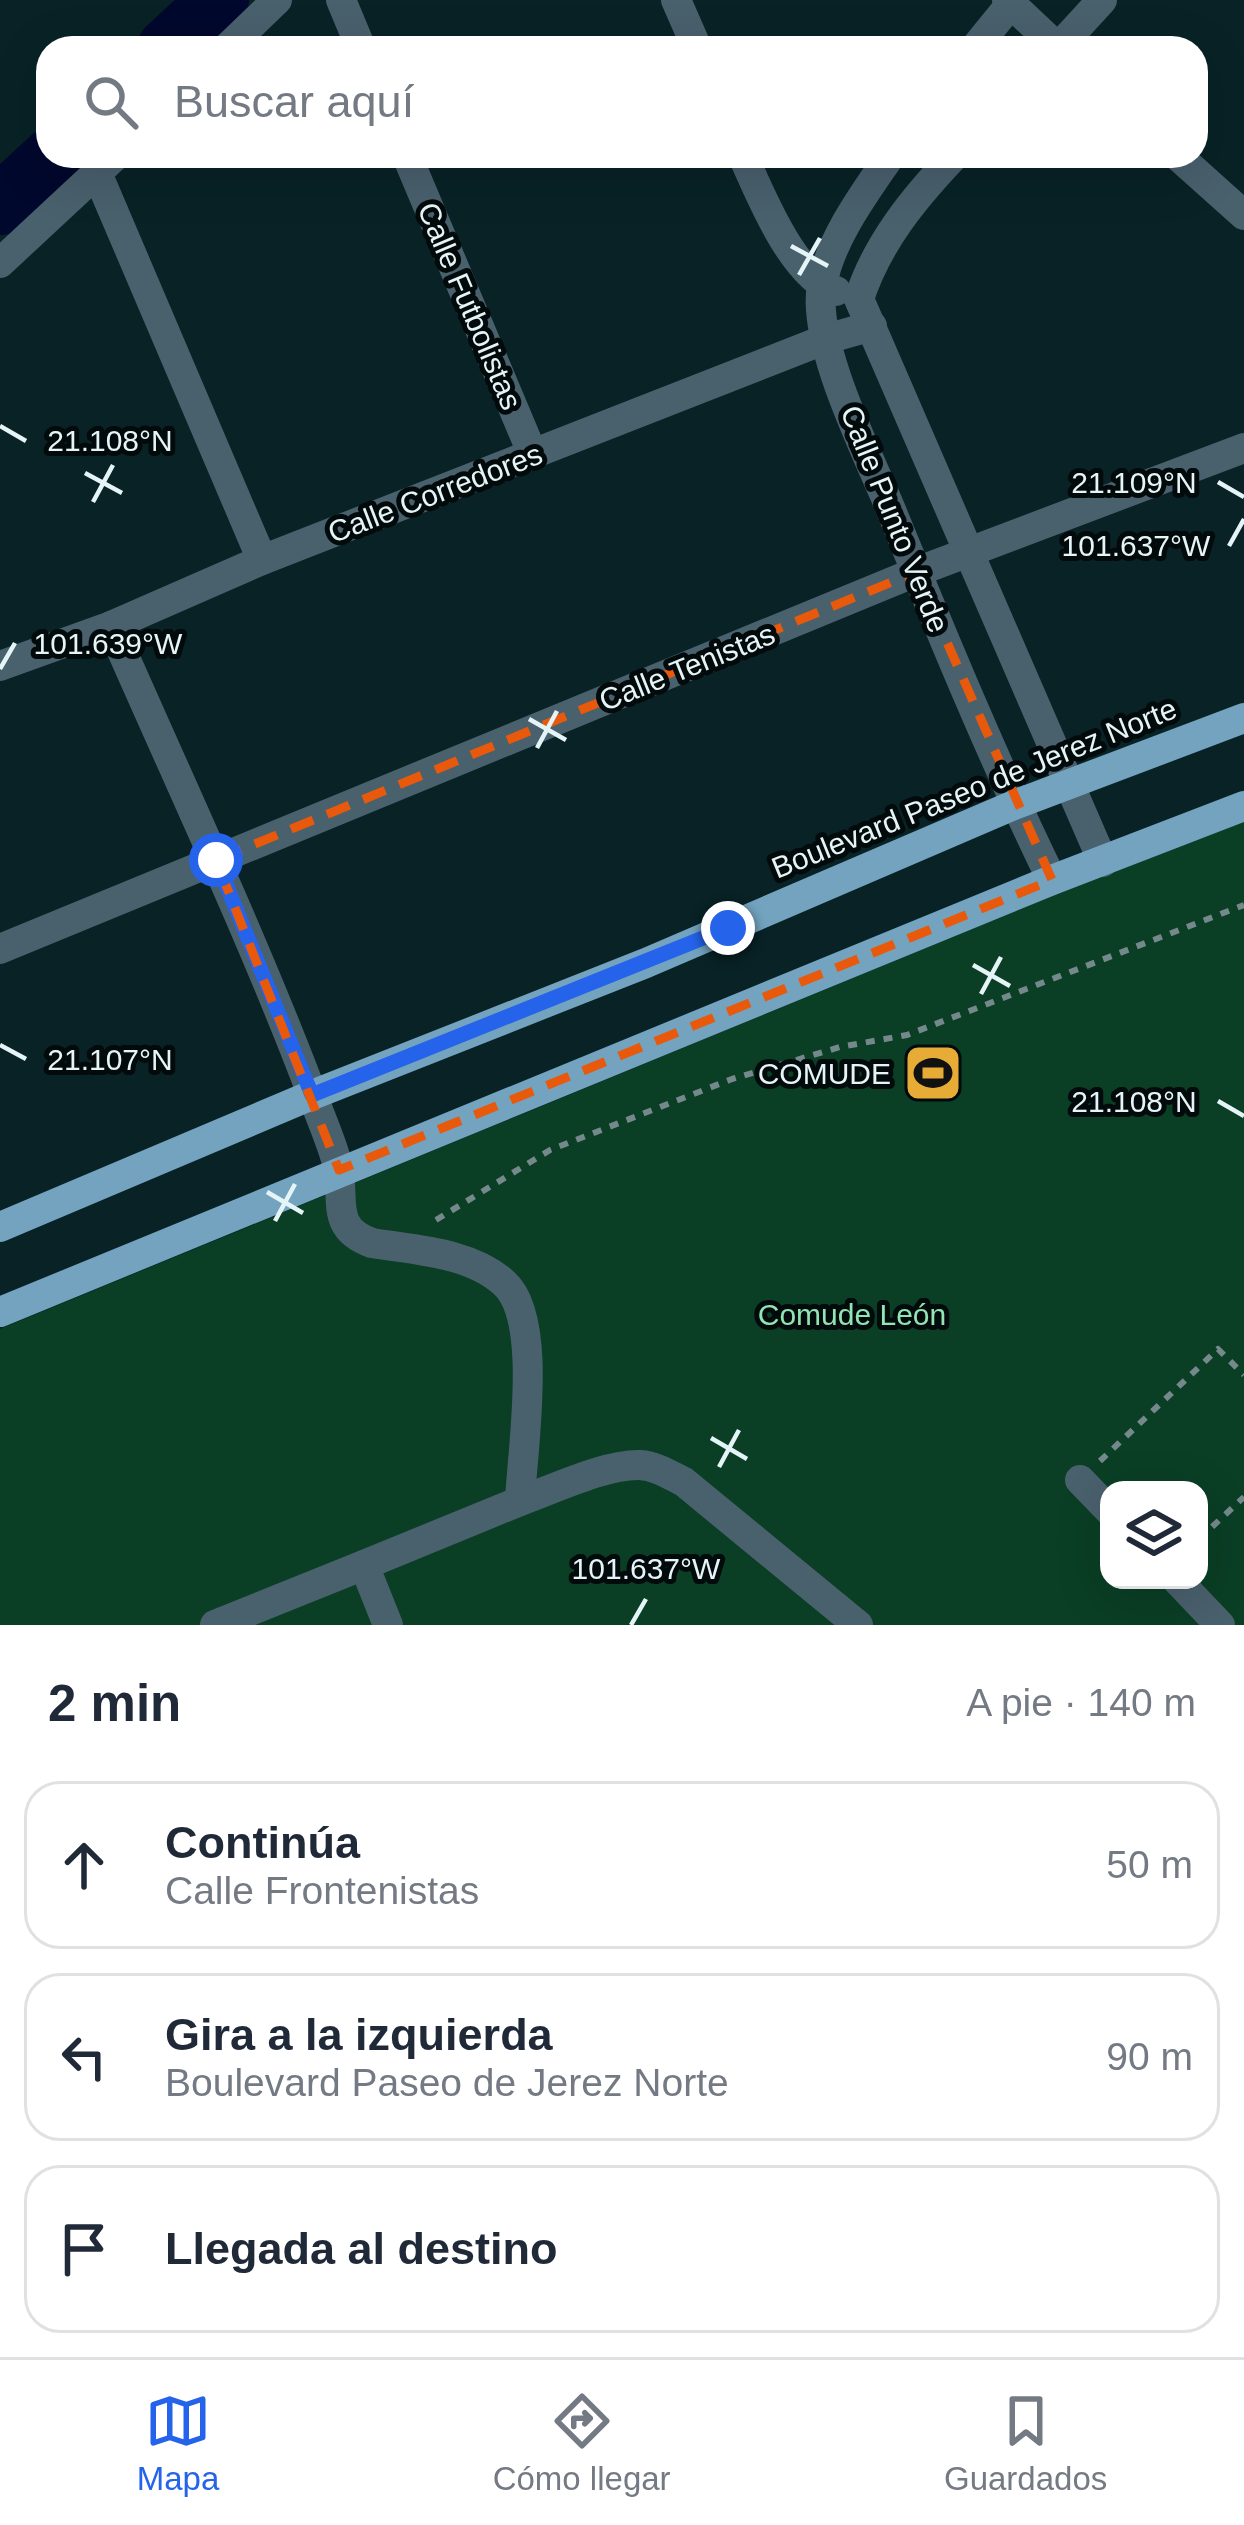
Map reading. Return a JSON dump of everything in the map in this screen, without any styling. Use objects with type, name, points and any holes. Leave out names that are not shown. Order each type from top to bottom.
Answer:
[{"type":"main road","name":"Boulevard Paseo de Jerez Norte","points":[[0,1227],[312,1095],[646,963],[1014,805],[1244,718]]},
{"type":"main road","points":[[0,1312],[1052,880],[1244,806]]},
{"type":"street","points":[[240,36],[277,0]]},
{"type":"street","points":[[341,0],[356,36]]},
{"type":"street","points":[[676,0],[692,36]]},
{"type":"street","points":[[1069,36],[1102,0]]},
{"type":"street","points":[[984,36],[1011,1],[1046,36]]},
{"type":"street","points":[[0,263],[103,168]]},
{"type":"street","points":[[107,168],[262,560]]},
{"type":"street","name":"Calle Futbolistas","points":[[412,168],[533,455]]},
{"type":"street","points":[[748,168],[773,222],[821,286],[866,312],[870,265],[944,168]]},
{"type":"street","name":"Calle Punto Verde","points":[[883,168],[831,257],[821,286],[826,339],[840,386],[916,572],[1014,805],[1052,880]]},
{"type":"street","points":[[1191,168],[1244,215]]},
{"type":"street","name":"Calle Corredores","points":[[0,666],[112,626],[262,560],[826,339],[866,312]]},
{"type":"street","name":"Calle Punto Verde","points":[[866,312],[1102,862]]},
{"type":"street","name":"Calle Tenistas","points":[[0,949],[916,572],[1244,448]]},
{"type":"street","points":[[112,626],[216,860],[312,1095],[339,1171],[347,1228],[356,1237],[469,1263],[505,1283],[521,1307],[527,1340],[520,1501]]},
{"type":"street","points":[[215,1625],[520,1501],[640,1465],[661,1469],[684,1482],[858,1625]]},
{"type":"street","points":[[1080,1480],[1100,1501]]},
{"type":"street","points":[[364,1565],[388,1625]]},
{"type":"street","points":[[1186,1589],[1220,1625]]},
{"type":"path","points":[[392,1246],[550,1150],[732,1078],[907,1035],[1244,905]]},
{"type":"path","points":[[1080,1480],[1218,1348],[1244,1375]]},
{"type":"path","points":[[1208,1531],[1244,1497]]},
{"type":"highlighted area","points":[[916,572],[1052,880],[339,1170],[216,860]]},
{"type":"green space","name":"COMUDE","points":[[1244,817],[1244,1625],[0,1625],[0,1329]]},
{"type":"waterway","points":[[180,36],[219,0]]},
{"type":"waterway","points":[[0,205],[40,168]]},
{"type":"place","name":"COMUDE","points":[[933,1073]]},
{"type":"route","points":[[216,860],[312,1095],[728,928]]},
{"type":"park label","name":"Comude León","points":[[852,1314]]}]
